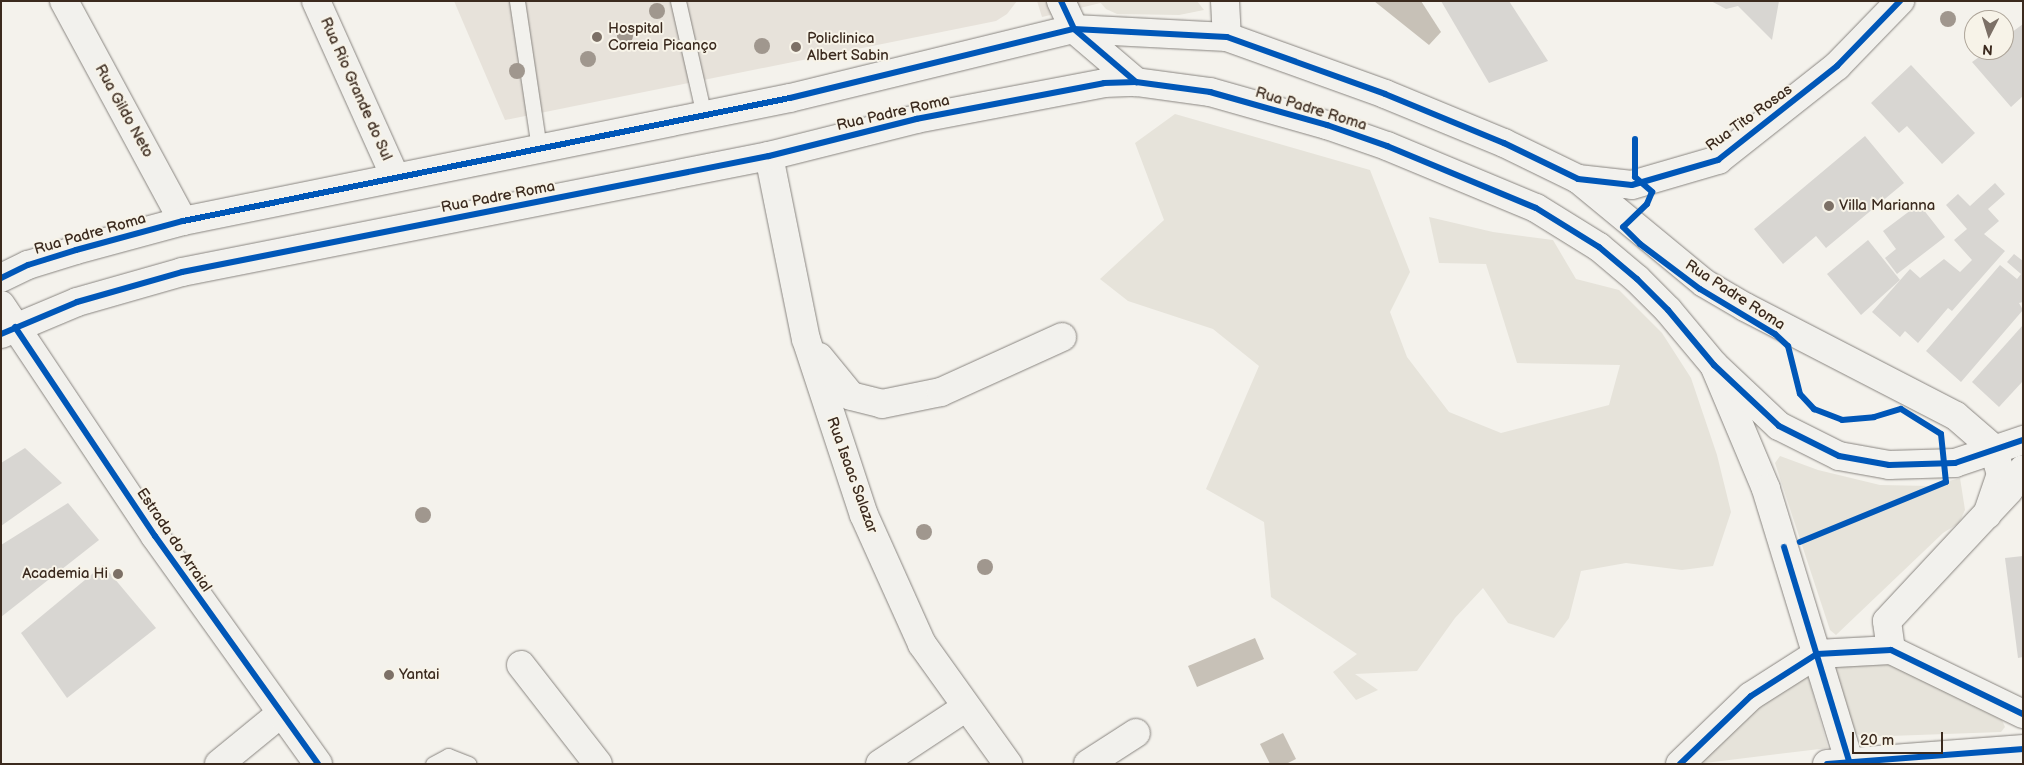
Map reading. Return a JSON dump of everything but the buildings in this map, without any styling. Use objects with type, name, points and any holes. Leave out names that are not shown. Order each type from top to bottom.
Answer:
[{"type":"main road","name":"Rua Gildo Neto","points":[[64,1],[183,221]]},
{"type":"main road","name":"Rua Rio Grande do Sul","points":[[316,1],[396,177]]},
{"type":"main road","points":[[1061,1],[1074,29],[1136,82]]},
{"type":"main road","points":[[1225,1],[1227,37]]},
{"type":"main road","name":"Rua Tito Rosas","points":[[1578,179],[1632,185],[1718,160],[1837,66],[1894,3]]},
{"type":"main road","name":"Rua Padre Roma","points":[[1,278],[28,265],[183,221],[704,115],[1074,29],[1227,37],[1385,94],[1504,143],[1578,179],[1704,283],[1745,308],[1956,416],[1993,448]]},
{"type":"main road","name":"Rua Padre Roma","points":[[6,322],[182,272],[769,156],[916,119],[1104,83],[1136,82],[1210,92],[1326,125],[1387,146],[1536,208],[1599,247],[1637,279],[1668,310],[1714,365],[1766,488],[1817,654],[1842,763],[2017,749]]},
{"type":"main road","name":"Rua Isaac Salazar","points":[[769,156],[806,339],[864,515],[922,644],[965,708],[1008,764]]},
{"type":"main road","name":"Estrada do Arraial","points":[[6,322],[280,714],[318,764]]},
{"type":"main road","points":[[806,339],[851,396],[882,404],[941,392],[1062,337]]},
{"type":"main road","points":[[1714,365],[1780,426],[1839,456],[1888,464],[1945,464],[2023,440]]},
{"type":"main road","points":[[1987,515],[2001,474],[1993,448]]},
{"type":"main road","points":[[1891,650],[1887,621],[1987,515],[2023,469]]},
{"type":"main road","points":[[1680,764],[1751,696],[1817,654],[1891,650],[2022,714],[2017,749]]},
{"type":"main road","points":[[521,665],[598,764]]},
{"type":"main road","points":[[880,764],[965,708]]},
{"type":"main road","points":[[219,764],[280,714]]},
{"type":"main road","points":[[1088,764],[1136,732]]},
{"type":"lane","points":[[517,1],[539,148]]},
{"type":"lane","points":[[678,1],[704,115]]},
{"type":"lane","points":[[433,764],[448,756],[470,764]]},
{"type":"shaded area","name":"Hospital Correia Picanço","points":[[454,1],[1017,1],[1007,14],[996,21],[505,120]]},
{"type":"shaded area","points":[[1037,1],[1109,1],[1042,17]]},
{"type":"shaded area","points":[[1099,1],[1197,1],[1204,10],[1179,15],[1117,14],[1106,9]]},
{"type":"shaded area","points":[[1374,1],[1421,1],[1441,32],[1429,45]]},
{"type":"shaded area","points":[[1175,114],[1370,170],[1410,272],[1390,312],[1407,357],[1449,412],[1501,433],[1609,405],[1620,365],[1517,363],[1486,264],[1439,263],[1429,217],[1493,232],[1553,240],[1576,279],[1619,290],[1662,333],[1691,378],[1717,455],[1731,512],[1713,566],[1682,570],[1626,563],[1581,571],[1569,618],[1554,638],[1508,623],[1483,588],[1455,618],[1417,671],[1355,674],[1378,690],[1356,700],[1333,672],[1357,654],[1271,597],[1264,522],[1206,489],[1259,366],[1213,329],[1128,301],[1100,279],[1164,220],[1135,143]]},
{"type":"shaded area","points":[[1780,456],[1818,470],[1880,485],[1931,486],[1960,478],[1965,510],[1959,523],[1943,533],[1836,635],[1830,630],[1775,463]]},
{"type":"shaded area","points":[[1255,638],[1264,659],[1197,687],[1188,666]]},
{"type":"shaded area","points":[[1828,660],[1888,662],[2002,720],[2005,727],[2001,732],[1862,737],[1856,733]]},
{"type":"shaded area","points":[[1807,672],[1828,748],[1697,764],[1747,717]]},
{"type":"shaded area","points":[[1283,733],[1296,759],[1286,764],[1270,764],[1260,744]]},
{"type":"cycle path","points":[[1061,1],[1074,29],[1136,82]]},
{"type":"cycle path","points":[[1,278],[28,265],[183,221],[790,98],[1074,29],[1227,37],[1385,94],[1504,143],[1578,179],[1632,185],[1718,160],[1837,66],[1900,1]]},
{"type":"cycle path","points":[[1,334],[77,302],[182,272],[769,156],[916,119],[1104,83],[1136,82],[1210,92],[1327,125],[1387,146],[1536,208],[1599,247],[1637,279],[1668,310],[1714,365],[1779,426],[1839,456],[1889,465],[1955,463],[2023,440]]},
{"type":"cycle path","points":[[1635,139],[1635,177],[1652,192],[1647,204],[1623,227],[1640,244],[1700,289],[1775,334],[1788,346],[1800,394],[1814,409],[1842,420],[1874,417],[1901,409],[1941,434],[1946,482],[1800,542]]},
{"type":"cycle path","points":[[15,327],[155,536],[318,764]]},
{"type":"cycle path","points":[[1784,547],[1849,761]]},
{"type":"cycle path","points":[[1680,764],[1751,696],[1817,654],[1891,650],[2023,714]]},
{"type":"cycle path","points":[[1827,764],[2023,749]]},
{"type":"place","name":"Hospital Correia Picanço","points":[[597,37]]},
{"type":"place","name":"Policlinica Albert Sabin","points":[[796,47]]},
{"type":"place","name":"Villa Marianna","points":[[1829,206]]},
{"type":"place","name":"Academia Hi","points":[[118,574]]},
{"type":"place","name":"Yantai","points":[[389,675]]}]
